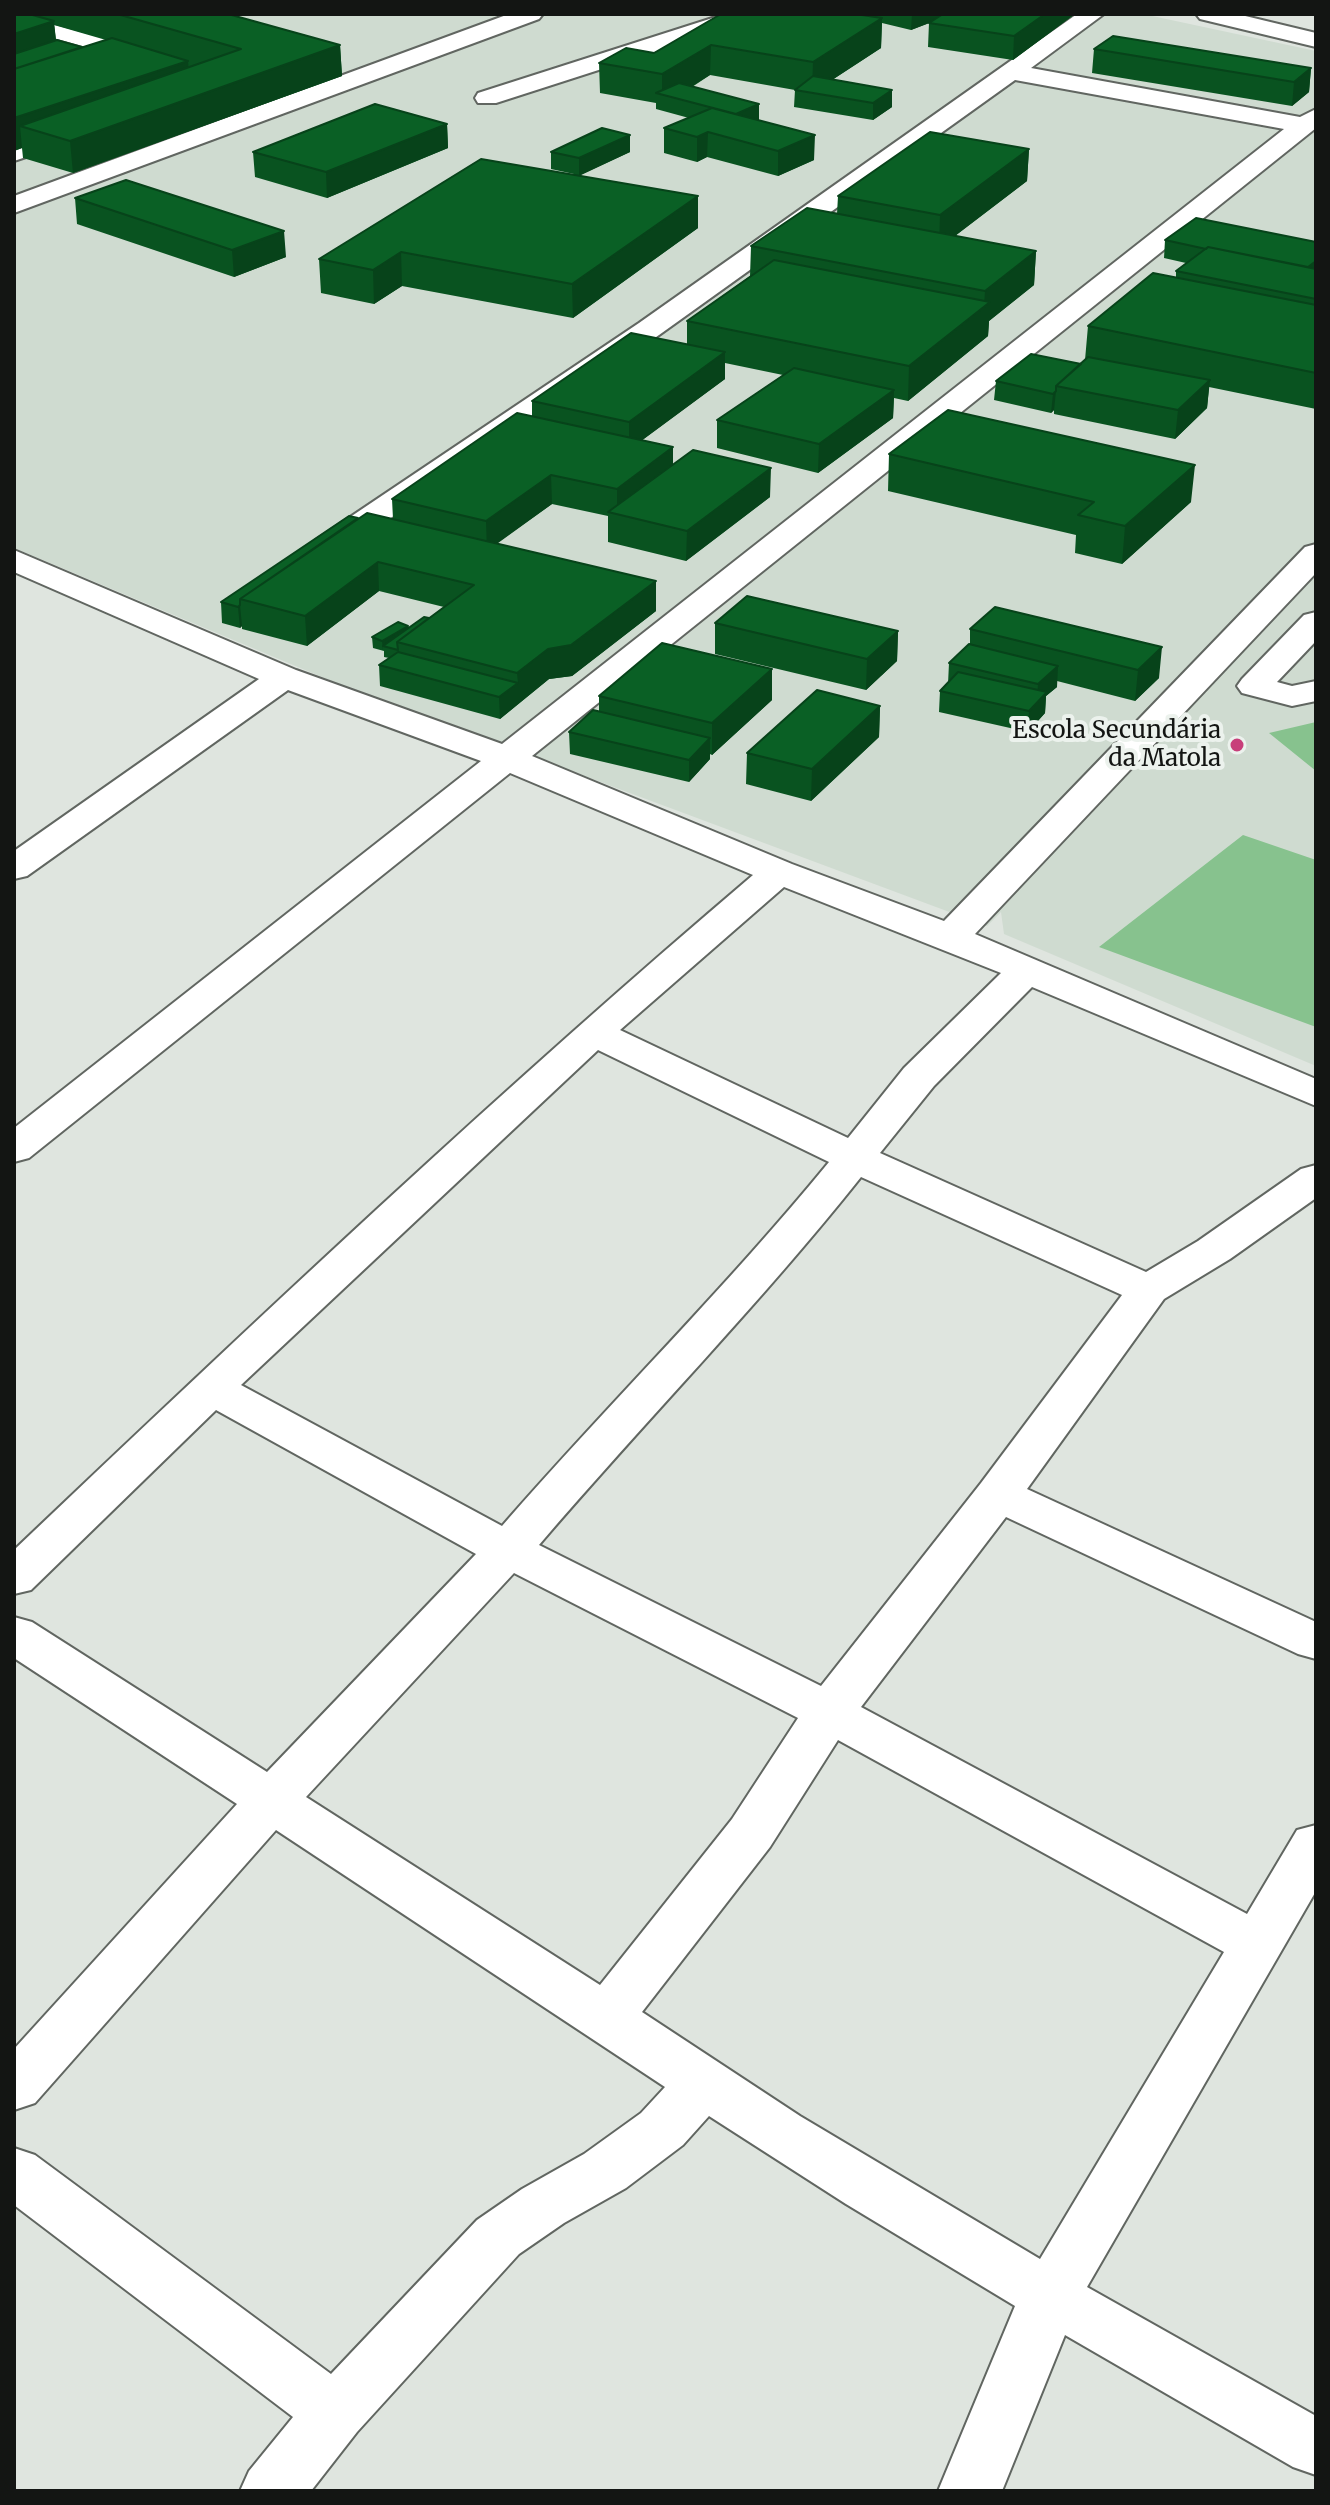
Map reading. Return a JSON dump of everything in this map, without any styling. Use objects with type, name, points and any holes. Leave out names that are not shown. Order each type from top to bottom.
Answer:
[{"type":"main road","points":[[14,205],[531,14]]},
{"type":"main road","points":[[487,98],[749,14]]},
{"type":"main road","points":[[306,562],[649,329],[1092,14]]},
{"type":"main road","points":[[1299,14],[1316,18]]},
{"type":"main road","points":[[1217,15],[1316,40]]},
{"type":"main road","points":[[14,20],[174,65]]},
{"type":"main road","points":[[1011,72],[1310,121]]},
{"type":"main road","points":[[14,1149],[1310,121]]},
{"type":"main road","points":[[14,153],[102,124]]},
{"type":"main road","points":[[14,560],[206,629],[284,677],[506,758],[779,872],[950,937],[1316,1094]]},
{"type":"main road","points":[[950,937],[1312,565]]},
{"type":"main road","points":[[1316,622],[1254,686],[1292,696],[1316,691]]},
{"type":"main road","points":[[14,868],[284,677]]},
{"type":"main road","points":[[14,1578],[211,1388],[593,1032],[779,872]]},
{"type":"main road","points":[[14,2087],[272,1800],[508,1550],[610,1432],[809,1214],[919,1077],[1026,971]]},
{"type":"main road","points":[[593,1032],[853,1157],[1148,1290]]},
{"type":"main road","points":[[606,2017],[751,1833],[829,1712],[998,1494],[1148,1290],[1214,1250],[1316,1178]]},
{"type":"main road","points":[[211,1388],[508,1550],[829,1712],[1256,1944]]},
{"type":"main road","points":[[998,1494],[1316,1642]]},
{"type":"main road","points":[[14,1634],[606,2017],[702,2084],[1050,2296],[1316,2448]]},
{"type":"main road","points":[[970,2491],[1050,2296],[1316,1844]]},
{"type":"main road","points":[[272,2491],[335,2413],[498,2237],[543,2206],[605,2171],[662,2129],[702,2084]]},
{"type":"main road","points":[[14,2172],[335,2413]]},
{"type":"shaded area","points":[[14,14],[1143,14],[1316,51],[1316,1066],[1004,934],[1001,912],[987,926],[348,688],[14,548]]},
{"type":"green space","points":[[1316,722],[1316,771],[1269,733]]},
{"type":"green space","points":[[1243,835],[1316,860],[1316,1027],[1099,947]]},
{"type":"building","points":[[14,14],[29,14],[54,21],[14,34]]},
{"type":"building","points":[[117,14],[228,14],[340,45],[70,141],[20,126],[241,49]]},
{"type":"building","points":[[721,14],[855,14],[882,18],[813,62],[711,45],[662,74],[599,63],[626,48],[654,53]]},
{"type":"building","points":[[943,14],[1045,14],[1014,36],[929,23]]},
{"type":"building","points":[[1113,36],[1311,68],[1294,82],[1094,49]]},
{"type":"building","points":[[112,38],[188,61],[14,118],[14,69]]},
{"type":"building","points":[[57,40],[82,47],[14,69],[14,54]]},
{"type":"building","points":[[813,76],[892,90],[873,103],[795,90]]},
{"type":"building","points":[[679,83],[759,104],[736,114],[656,93]]},
{"type":"building","points":[[375,104],[447,124],[326,172],[253,152]]},
{"type":"building","points":[[712,108],[815,135],[778,151],[708,132],[697,137],[664,128]]},
{"type":"building","points":[[602,128],[630,135],[579,158],[551,152]]},
{"type":"building","points":[[930,132],[1029,149],[940,215],[838,196]]},
{"type":"building","points":[[481,159],[698,196],[572,284],[401,252],[373,270],[319,259]]},
{"type":"building","points":[[126,180],[284,231],[232,250],[75,198]]},
{"type":"building","points":[[807,208],[1036,251],[985,291],[751,246]]},
{"type":"building","points":[[1196,218],[1316,242],[1316,261],[1308,267],[1165,240]]},
{"type":"building","points":[[1208,247],[1316,269],[1316,299],[1176,271]]},
{"type":"building","points":[[774,260],[990,302],[909,366],[687,321]]},
{"type":"building","points":[[1153,273],[1316,305],[1316,373],[1088,326]]},
{"type":"building","points":[[631,333],[725,352],[629,422],[532,401]]},
{"type":"building","points":[[1031,354],[1081,364],[1056,386],[1053,394],[996,381]]},
{"type":"building","points":[[1088,357],[1210,380],[1178,410],[1056,386]]},
{"type":"building","points":[[794,368],[894,390],[819,444],[717,420]]},
{"type":"building","points":[[948,410],[1195,465],[1125,526],[1078,515],[1094,502],[889,454]]},
{"type":"building","points":[[517,413],[673,447],[617,489],[551,475],[486,521],[392,499]]},
{"type":"building","points":[[693,450],[771,468],[687,531],[608,512]]},
{"type":"building","points":[[367,513],[656,581],[571,645],[548,649],[517,673],[397,642],[474,585],[378,562],[305,616],[240,599]]},
{"type":"building","points":[[349,516],[358,518],[240,599],[238,607],[221,602]]},
{"type":"building","points":[[747,596],[898,631],[867,659],[715,623]]},
{"type":"building","points":[[995,607],[1162,647],[1138,670],[970,629]]},
{"type":"building","points":[[424,617],[429,618],[397,642],[398,650],[383,646]]},
{"type":"building","points":[[398,622],[408,626],[382,641],[372,637]]},
{"type":"building","points":[[662,643],[772,669],[712,723],[599,696]]},
{"type":"building","points":[[969,644],[1058,666],[1038,684],[949,663]]},
{"type":"building","points":[[398,652],[518,683],[499,697],[379,665]]},
{"type":"building","points":[[958,672],[1047,692],[1029,711],[940,691]]},
{"type":"building","points":[[817,690],[880,706],[812,769],[747,753]]},
{"type":"building","points":[[593,710],[710,738],[689,760],[569,732]]},
{"type":"place","name":"Escola Secundária da Matola","points":[[1237,745]]}]
